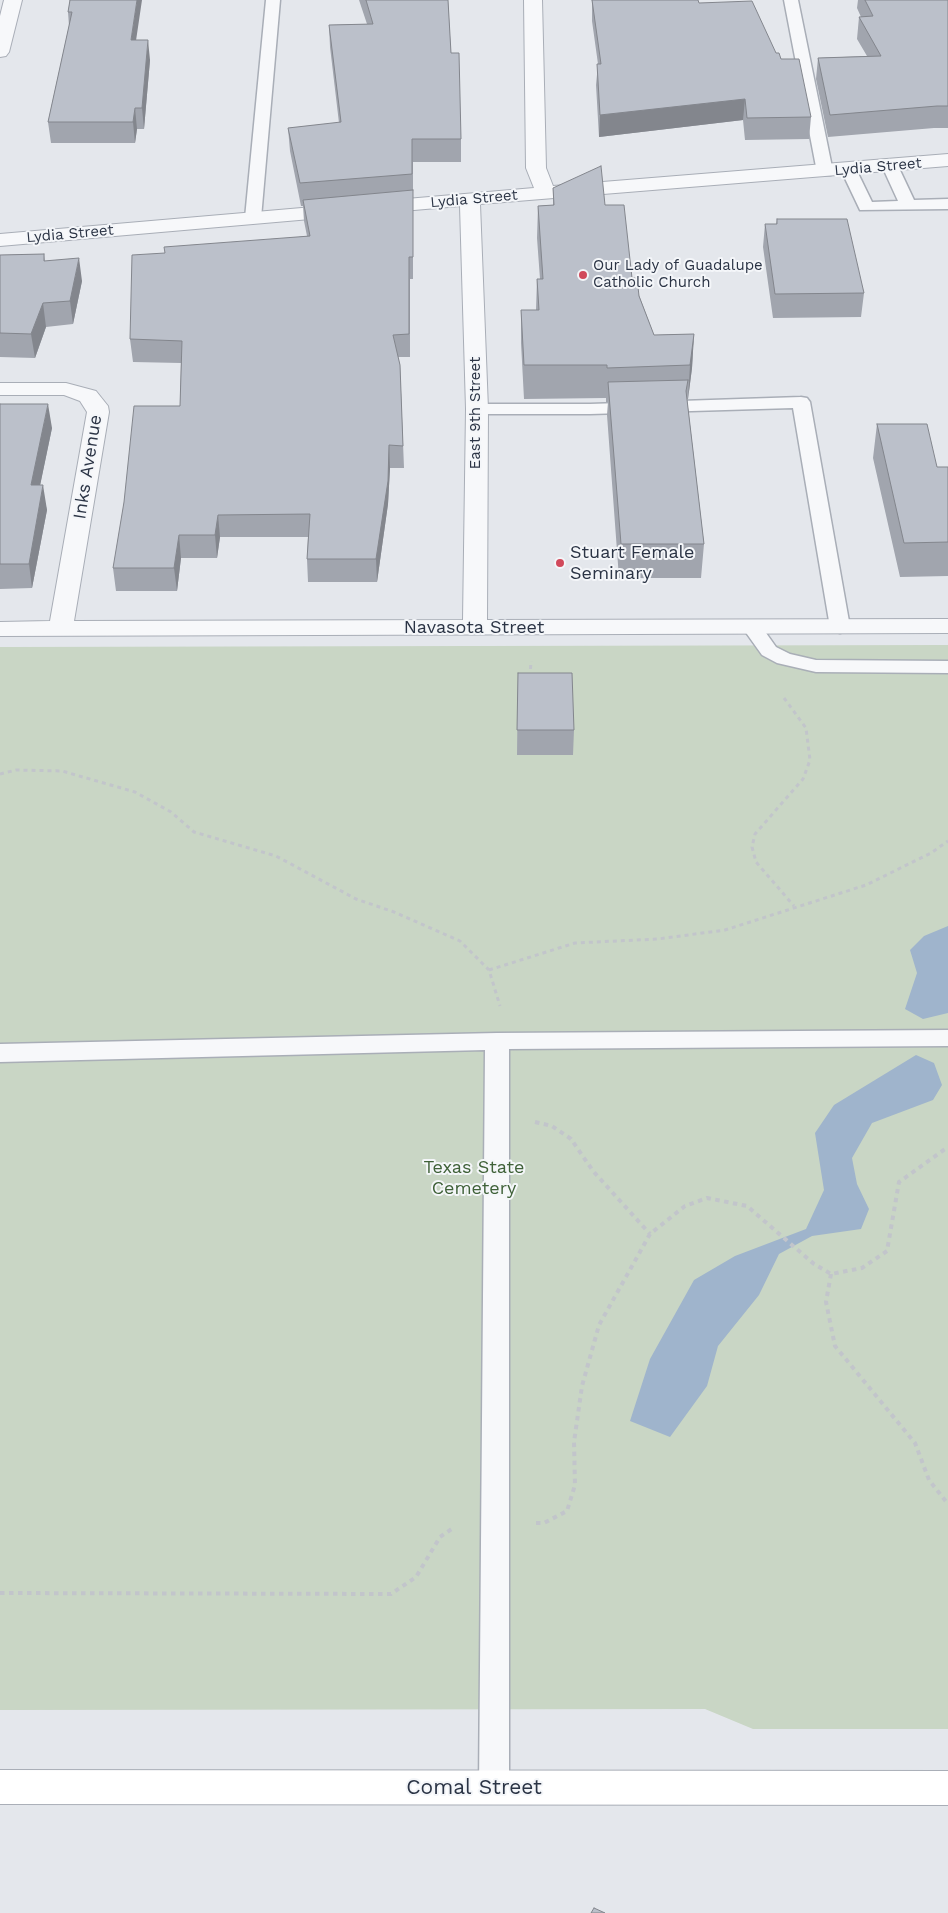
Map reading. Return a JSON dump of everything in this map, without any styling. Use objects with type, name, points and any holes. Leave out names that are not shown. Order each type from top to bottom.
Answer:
[{"type":"street","points":[[0,52],[13,0]]},
{"type":"street","points":[[533,0],[536,168],[545,192]]},
{"type":"street","name":"Lydia Street","points":[[0,240],[545,192],[825,172],[948,160]]},
{"type":"street","name":"East 9th Street","points":[[469,199],[472,221],[477,409],[475,628]]},
{"type":"street","name":"Inks Avenue","points":[[0,389],[66,390],[88,396],[97,406],[98,412],[61,629]]},
{"type":"street","name":"Navasota Street","points":[[0,629],[948,626]]},
{"type":"street","name":"Comal Street","points":[[0,1787],[948,1788]]},
{"type":"lane","points":[[253,218],[273,0]]},
{"type":"lane","points":[[791,0],[825,172]]},
{"type":"lane","points":[[890,166],[908,205]]},
{"type":"lane","points":[[848,170],[866,207],[948,204]]},
{"type":"lane","points":[[477,409],[801,402],[840,627]]},
{"type":"lane","points":[[752,627],[769,651],[784,659],[816,666],[948,667]]},
{"type":"lane","points":[[0,1053],[497,1041],[948,1038]]},
{"type":"lane","points":[[494,1788],[497,1041]]},
{"type":"path","points":[[784,698],[806,728],[810,760],[803,779],[755,834],[752,847],[756,862],[794,906]]},
{"type":"path","points":[[0,774],[16,770],[62,771],[135,792],[171,812],[194,832],[276,856],[356,899],[394,912],[460,942],[489,970],[502,1014],[497,1041]]},
{"type":"path","points":[[489,970],[575,943],[658,939],[725,930],[794,906],[866,885],[932,853],[948,841]]},
{"type":"path","points":[[496,1117],[527,1120],[552,1126],[571,1139],[593,1171],[650,1234]]},
{"type":"path","points":[[0,1593],[391,1594],[416,1577],[440,1537],[456,1526],[544,1523],[567,1510],[576,1485],[574,1442],[582,1386],[599,1325],[650,1234],[685,1206],[707,1198],[747,1206],[801,1253],[831,1274],[862,1268],[887,1251],[898,1182],[948,1147]]},
{"type":"path","points":[[831,1274],[826,1302],[835,1346],[915,1443],[930,1480],[948,1504]]},
{"type":"green space","name":"Texas State Cemetery","points":[[948,645],[948,1729],[753,1729],[705,1709],[0,1710],[0,647]]},
{"type":"water","points":[[948,926],[948,1013],[923,1019],[905,1009],[917,973],[910,950],[924,936]]},
{"type":"water","points":[[916,1055],[934,1063],[942,1085],[933,1100],[872,1123],[852,1158],[857,1184],[869,1209],[861,1229],[812,1236],[779,1254],[759,1295],[718,1346],[707,1386],[670,1437],[630,1421],[650,1359],[694,1280],[735,1256],[806,1229],[824,1190],[815,1133],[834,1105]]},
{"type":"building","points":[[70,0],[137,0],[131,40],[148,40],[142,108],[135,108],[133,122],[48,122],[72,12],[68,12]]},
{"type":"building","points":[[366,0],[448,0],[451,53],[459,53],[461,139],[412,139],[412,174],[300,183],[288,128],[341,122],[329,25],[373,24]]},
{"type":"building","points":[[592,0],[698,0],[699,3],[752,1],[776,53],[779,53],[781,59],[799,59],[811,117],[747,118],[745,99],[600,115],[597,64],[601,64]]},
{"type":"building","points":[[865,0],[948,0],[948,106],[830,115],[818,58],[881,56],[859,17],[873,16]]},
{"type":"building","points":[[601,166],[605,205],[624,205],[632,278],[637,278],[639,296],[654,335],[694,334],[690,365],[607,368],[607,365],[524,365],[521,310],[539,310],[537,279],[543,279],[538,206],[554,205],[553,188]]},
{"type":"building","points":[[413,190],[413,257],[409,257],[409,334],[393,335],[400,365],[403,446],[389,445],[388,481],[376,559],[307,559],[310,514],[218,515],[215,535],[179,535],[174,568],[113,568],[124,502],[134,406],[180,406],[182,341],[130,339],[132,255],[165,253],[164,247],[310,236],[303,200]]},
{"type":"building","points":[[777,219],[847,219],[864,293],[775,294],[765,224],[777,224]]},
{"type":"building","points":[[44,254],[44,261],[79,258],[70,301],[43,303],[31,334],[0,333],[0,255]]},
{"type":"building","points":[[688,380],[686,391],[704,544],[621,544],[608,382]]},
{"type":"building","points":[[0,404],[48,404],[31,485],[43,485],[29,564],[0,564]]},
{"type":"building","points":[[877,424],[927,424],[937,467],[948,467],[948,542],[904,543]]},
{"type":"building","points":[[518,673],[572,673],[574,730],[517,730]]},
{"type":"building","points":[[594,1908],[605,1913],[591,1913]]},
{"type":"place","name":"Our Lady of Guadalupe Catholic Church","points":[[583,275]]},
{"type":"place","name":"Stuart Female Seminary","points":[[560,563]]}]
